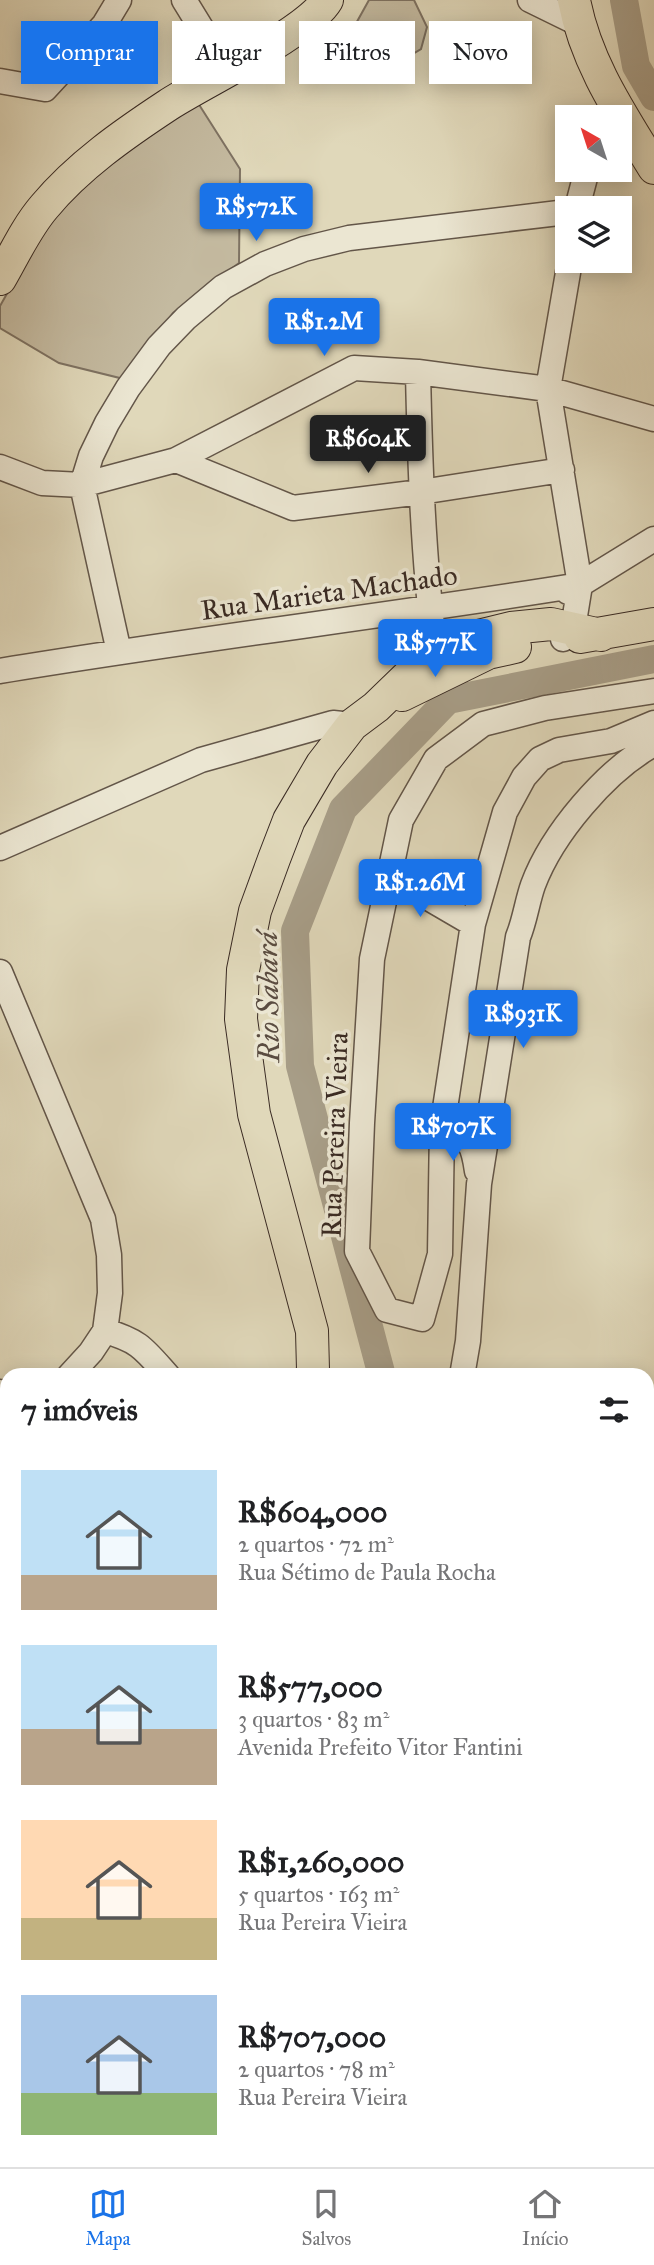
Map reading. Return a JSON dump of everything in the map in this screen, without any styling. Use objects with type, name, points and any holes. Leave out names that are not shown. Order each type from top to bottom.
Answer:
[{"type":"main road","points":[[285,35],[299,27],[327,0]]},
{"type":"main road","points":[[576,12],[604,105]]},
{"type":"main road","points":[[0,279],[43,208],[71,178],[103,151],[167,105],[203,84]]},
{"type":"main road","points":[[632,140],[654,168]]},
{"type":"main road","points":[[313,1368],[312,1331],[254,1114],[247,1074],[241,1019],[243,970],[255,911],[289,820],[322,764],[364,716],[449,657],[466,639],[511,628],[551,624],[579,634]]},
{"type":"main road","points":[[449,657],[488,653],[579,634],[654,624]]},
{"type":"street","points":[[0,81],[45,89],[104,25],[120,0]]},
{"type":"street","points":[[184,0],[197,21]]},
{"type":"street","points":[[530,0],[576,12]]},
{"type":"street","points":[[119,652],[82,485],[91,456],[128,388],[159,346],[186,318],[223,288],[265,264],[304,248],[349,238],[555,213]]},
{"type":"street","points":[[568,273],[548,389],[580,585],[579,634]]},
{"type":"street","points":[[0,467],[42,483],[82,485],[176,460],[354,368],[418,372],[548,389],[654,419]]},
{"type":"street","points":[[418,372],[421,492],[430,609],[449,657]]},
{"type":"street","points":[[176,460],[293,508],[562,470]]},
{"type":"street","name":"Rua Marieta Machado","points":[[0,671],[580,585],[654,540]]},
{"type":"street","points":[[511,628],[580,585]]},
{"type":"street","name":"Rua Pereira Vieira","points":[[654,691],[545,708],[483,724],[436,759],[401,820],[372,959],[362,1123],[358,1251],[387,1310],[422,1319],[440,1254],[442,1128],[473,924],[505,812],[524,777],[540,760],[558,750],[611,741],[654,723]]},
{"type":"street","points":[[0,848],[201,760],[364,716]]},
{"type":"street","points":[[463,1368],[468,1341],[479,1184],[518,937],[532,886],[551,846],[589,797],[640,752],[654,744]]},
{"type":"street","points":[[389,875],[473,924]]},
{"type":"street","points":[[0,972],[103,1219],[109,1255],[110,1293],[104,1331],[77,1368]]},
{"type":"street","points":[[442,1128],[461,1134],[474,1148],[479,1184]]},
{"type":"street","points":[[104,1331],[139,1344],[161,1368]]},
{"type":"shaded area","points":[[369,0],[414,0],[427,27],[421,49],[415,53],[415,21],[357,21]]},
{"type":"shaded area","points":[[198,103],[240,169],[239,263],[173,313],[124,379],[59,363],[0,328],[0,306],[57,205],[151,132]]},
{"type":"waterway","name":"Rio Sabará","points":[[624,0],[636,66],[654,97]]},
{"type":"waterway","name":"Rio Sabará","points":[[380,1368],[300,1066],[295,931],[343,809],[448,700],[654,659]]}]
